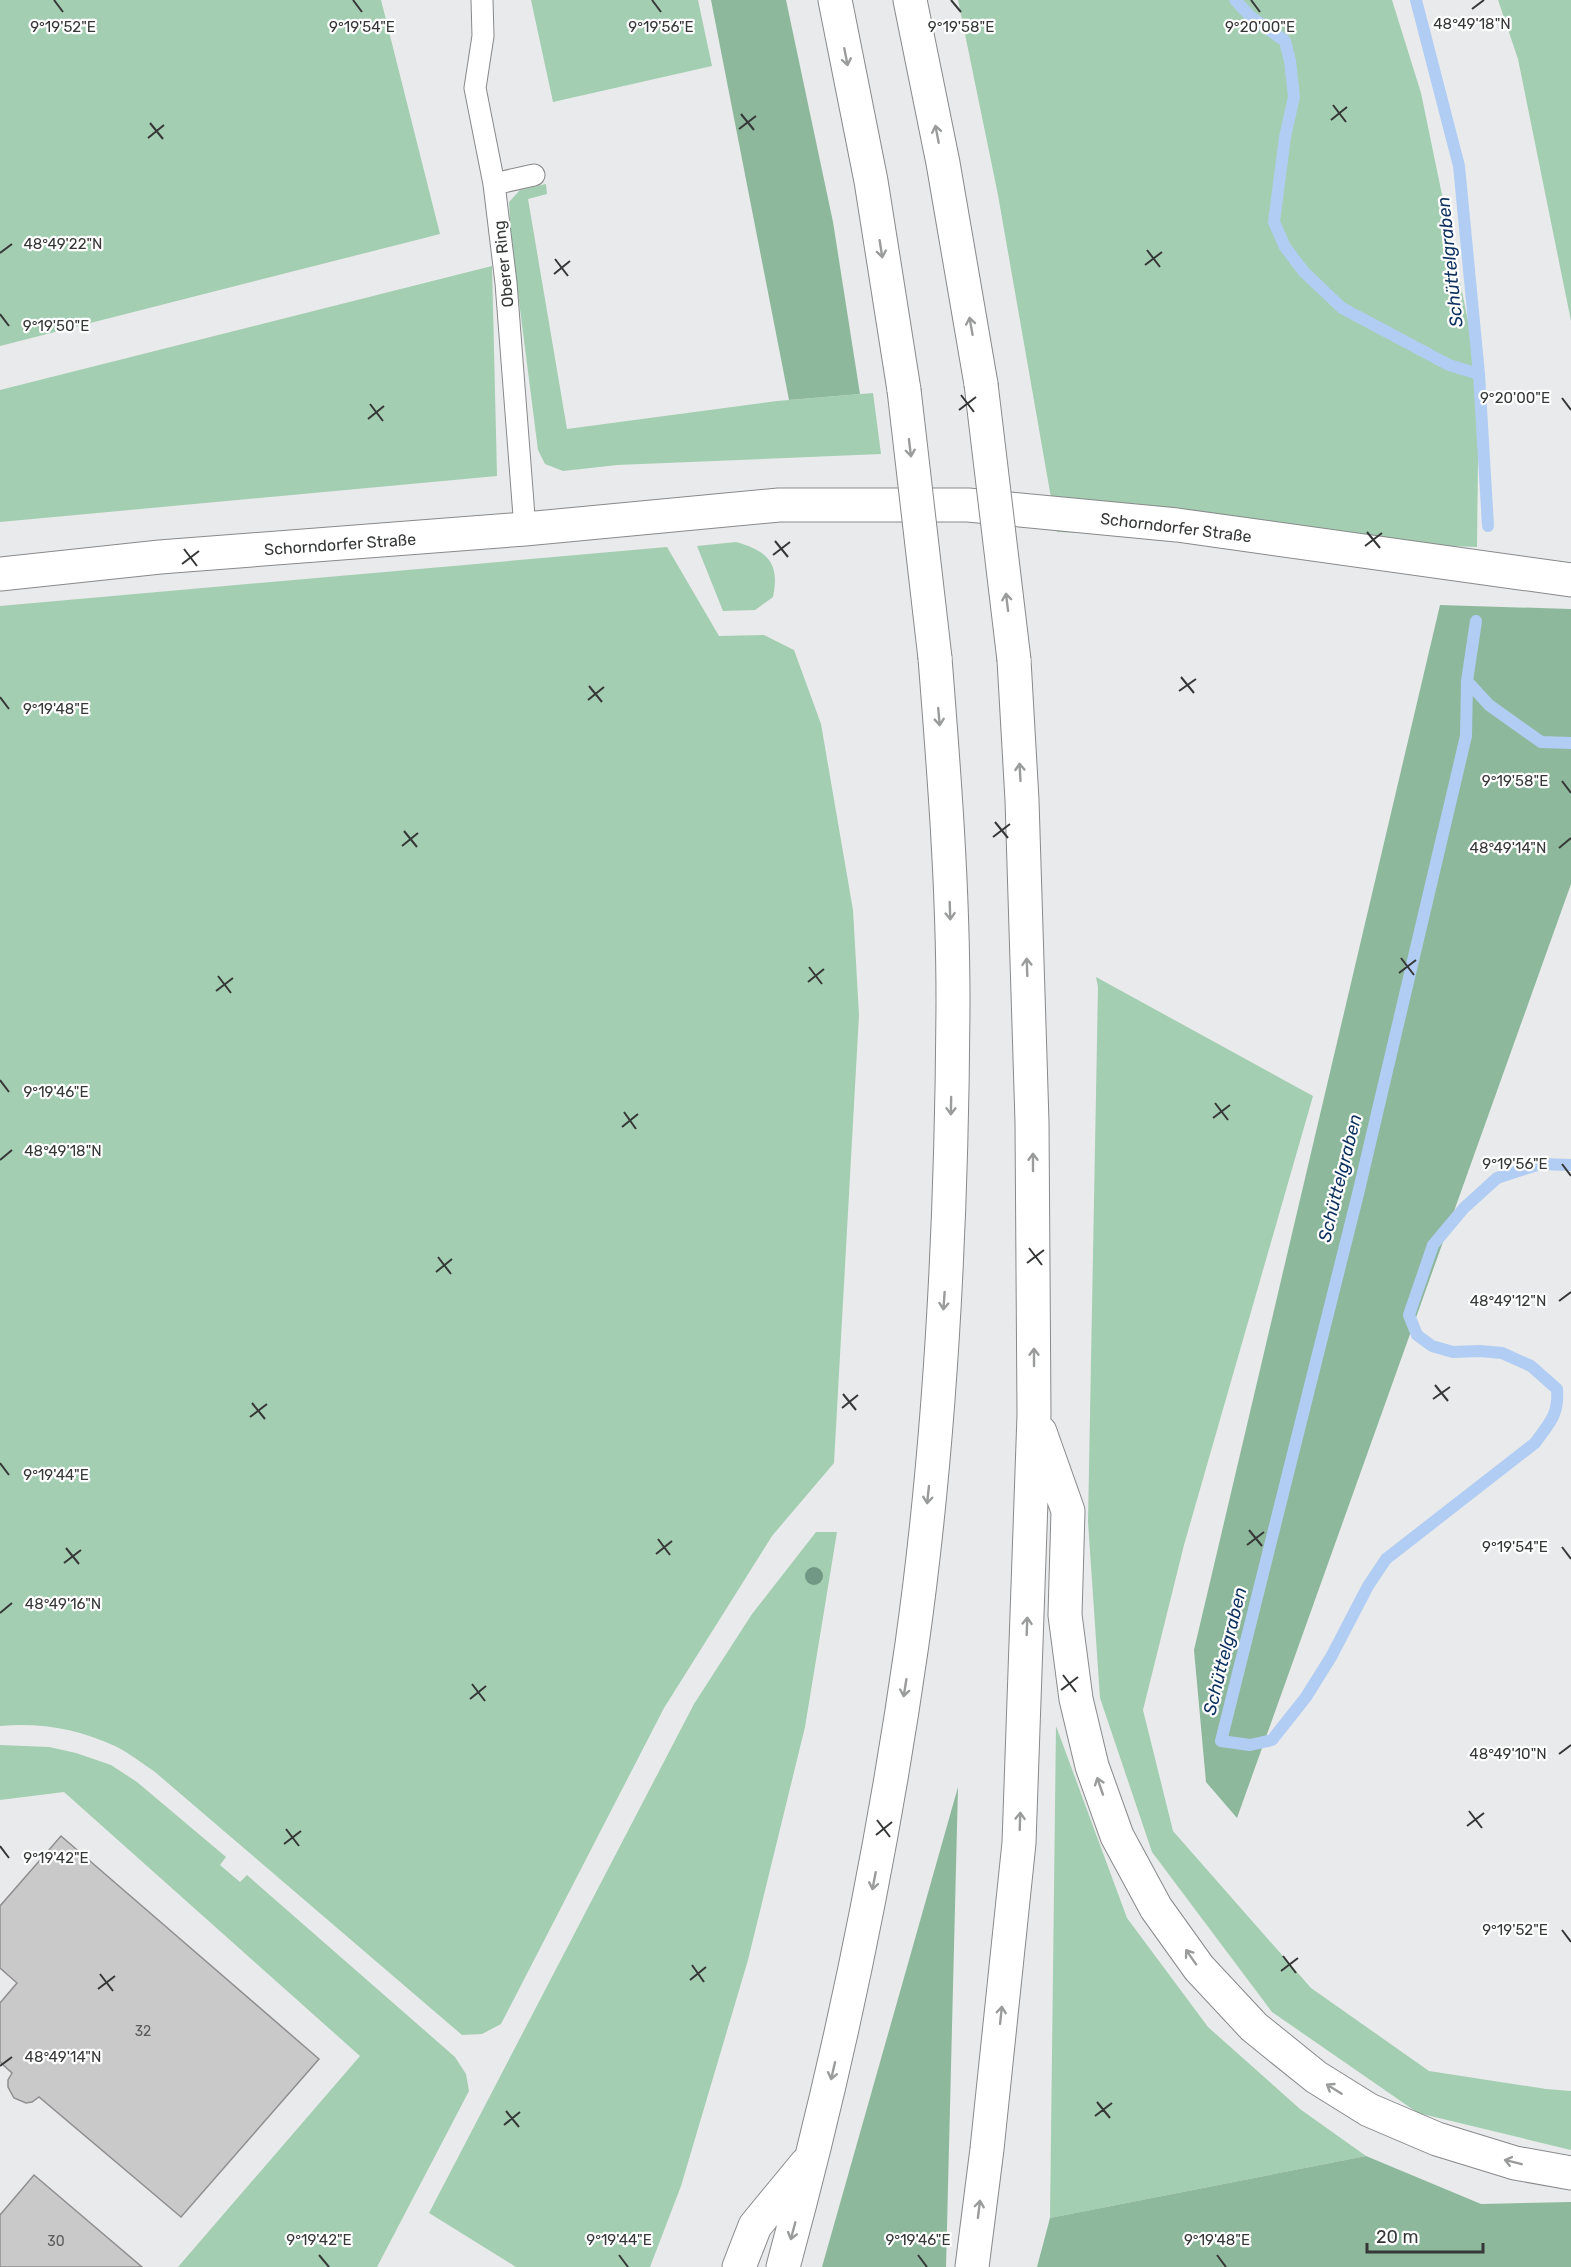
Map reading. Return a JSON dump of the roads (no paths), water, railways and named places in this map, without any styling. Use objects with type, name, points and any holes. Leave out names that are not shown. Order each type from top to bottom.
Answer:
[{"type":"main road","points":[[783,2267],[814,2155],[875,1874],[912,1642],[935,1436],[945,1281],[952,998],[947,809],[935,658],[904,390],[871,181],[835,0]]},
{"type":"main road","points":[[910,0],[943,163],[981,384],[1014,660],[1022,800],[1032,1110],[1034,1415],[1019,1843],[972,2267]]},
{"type":"main road","name":"Schorndorfer Straße","points":[[0,574],[160,557],[525,529],[779,505],[980,506],[1177,525],[1571,580]]},
{"type":"main road","points":[[1034,1415],[1068,1511],[1065,1615],[1076,1699],[1092,1766],[1117,1836],[1156,1908],[1199,1968],[1254,2027],[1316,2078],[1369,2110],[1448,2143],[1515,2163],[1571,2173]]},
{"type":"main road","points":[[739,2267],[755,2226],[814,2155]]},
{"type":"lane","name":"Oberer Ring","points":[[482,0],[483,36],[475,88],[494,184],[506,283],[525,529]]},
{"type":"lane","points":[[494,184],[534,175]]},
{"type":"waterway","points":[[1235,0],[1251,17],[1285,41],[1290,61],[1294,97],[1285,137],[1274,222],[1285,247],[1304,272],[1342,308],[1449,365],[1479,374]]},
{"type":"waterway","name":"Schüttelgraben","points":[[1416,0],[1459,166],[1479,374],[1488,526]]},
{"type":"waterway","name":"Schüttelgraben","points":[[1476,621],[1467,681],[1466,736],[1358,1194],[1221,1741],[1250,1745],[1272,1740],[1306,1697],[1331,1657],[1368,1586],[1386,1559],[1535,1443],[1549,1424],[1557,1405],[1557,1389],[1531,1366],[1502,1353],[1453,1352],[1432,1346],[1417,1335],[1409,1315],[1433,1245],[1464,1208],[1497,1178],[1540,1164],[1571,1165]]},
{"type":"waterway","points":[[1467,681],[1489,705],[1541,742],[1571,743]]}]
